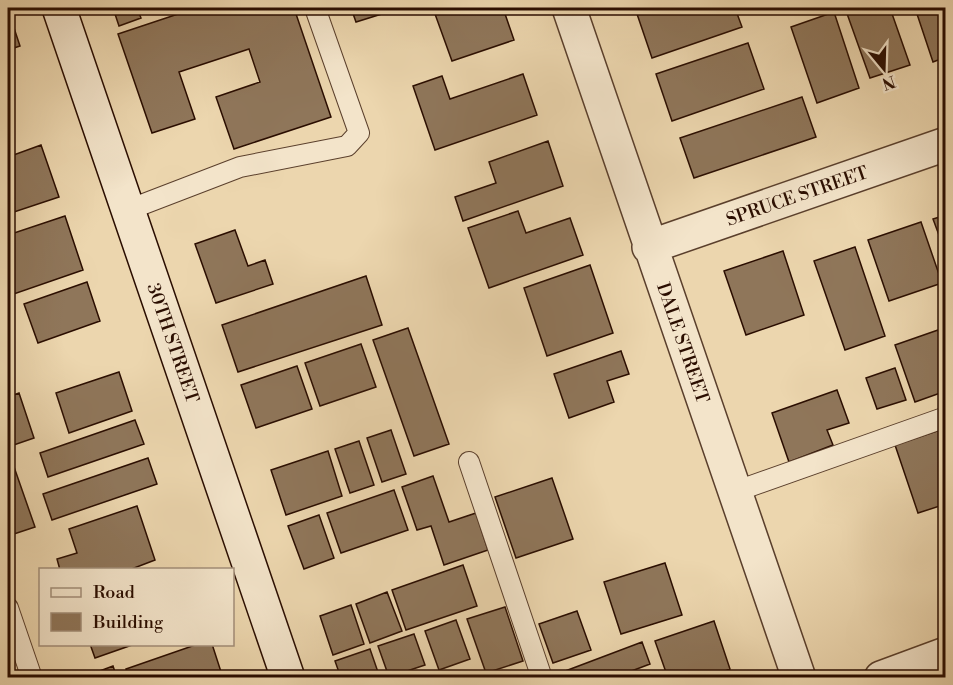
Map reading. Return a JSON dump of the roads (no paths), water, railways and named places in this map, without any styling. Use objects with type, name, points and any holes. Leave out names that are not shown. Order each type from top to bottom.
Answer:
[{"type":"street","name":"30TH STREET","points":[[59,8],[288,678]]},
{"type":"street","name":"DALE STREET","points":[[569,8],[649,247],[799,678]]},
{"type":"street","name":"SPRUCE STREET","points":[[649,247],[945,144]]},
{"type":"street","points":[[880,678],[945,654]]},
{"type":"lane","points":[[128,210],[240,167],[347,146],[359,133],[315,8]]},
{"type":"lane","points":[[734,492],[945,417]]},
{"type":"lane","points":[[469,462],[542,678]]},
{"type":"lane","points":[[8,608],[32,678]]}]
